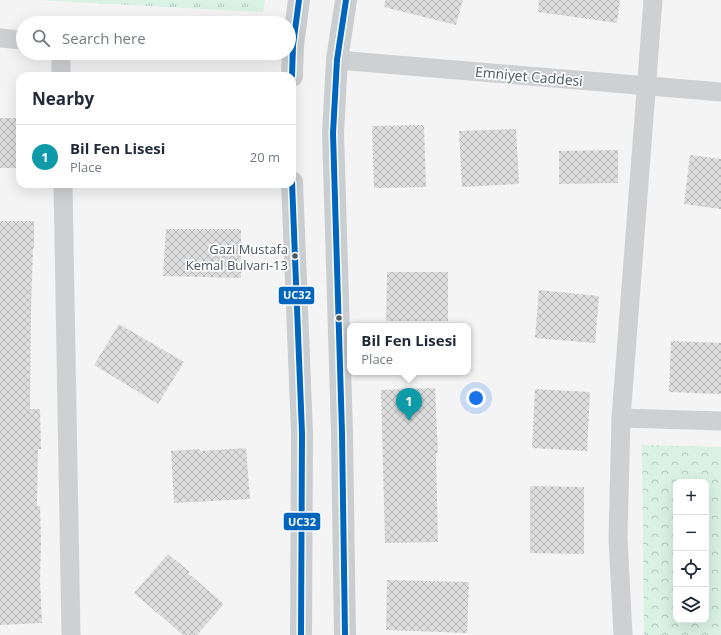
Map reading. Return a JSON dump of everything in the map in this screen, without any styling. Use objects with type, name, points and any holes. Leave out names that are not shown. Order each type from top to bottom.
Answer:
[{"type":"main road","points":[[296,17],[299,0]]},
{"type":"main road","points":[[345,635],[342,433],[333,133],[337,60],[346,0]]},
{"type":"main road","points":[[291,60],[292,72]]},
{"type":"main road","points":[[292,188],[302,433],[301,635]]},
{"type":"street","points":[[623,635],[618,538],[621,418],[653,0]]},
{"type":"street","points":[[0,38],[16,39]]},
{"type":"street","points":[[61,60],[61,72]]},
{"type":"street","name":"Emniyet Caddesi","points":[[337,60],[721,92]]},
{"type":"street","points":[[63,188],[71,635]]},
{"type":"street","points":[[621,418],[721,421]]},
{"type":"green space","points":[[36,0],[265,0],[263,12]]},
{"type":"green space","points":[[642,445],[721,447],[721,635],[644,635]]},
{"type":"building","points":[[385,0],[463,0],[456,25],[384,7]]},
{"type":"building","points":[[539,0],[620,0],[617,23],[538,12]]},
{"type":"building","points":[[0,118],[16,118],[16,168],[0,168]]},
{"type":"building","points":[[424,125],[426,187],[374,188],[372,126]]},
{"type":"building","points":[[516,129],[519,184],[462,187],[459,131]]},
{"type":"building","points":[[618,150],[618,183],[559,184],[559,151]]},
{"type":"building","points":[[690,155],[721,159],[721,209],[684,204]]},
{"type":"building","points":[[0,221],[34,221],[30,409],[40,409],[41,449],[38,449],[37,506],[40,506],[40,580],[42,623],[0,625]]},
{"type":"building","points":[[166,229],[241,229],[241,278],[163,276]]},
{"type":"building","points":[[387,272],[448,272],[448,321],[386,321]]},
{"type":"building","points":[[539,290],[599,296],[595,343],[535,338]]},
{"type":"building","points":[[119,324],[184,362],[158,404],[94,365]]},
{"type":"building","points":[[671,341],[721,343],[721,394],[669,392]]},
{"type":"building","points":[[435,388],[438,453],[436,453],[438,542],[385,543],[381,390]]},
{"type":"building","points":[[535,389],[590,392],[587,451],[532,448]]},
{"type":"building","points":[[246,448],[250,499],[174,503],[171,451]]},
{"type":"building","points":[[530,486],[584,487],[584,554],[530,553]]},
{"type":"building","points":[[168,554],[190,572],[188,573],[224,604],[197,635],[183,635],[134,593]]},
{"type":"building","points":[[387,580],[469,582],[467,633],[386,630]]},
{"type":"transit line","name":"UC32","points":[[296,22],[299,0]]},
{"type":"transit line","name":"UC32","points":[[345,635],[342,433],[333,133],[337,60],[346,0]]},
{"type":"transit line","name":"UC32","points":[[292,72],[293,60]]},
{"type":"transit line","name":"UC32","points":[[292,188],[302,433],[301,635]]},
{"type":"place","name":"Gazi Mustafa Kemal Bulvarı-13","points":[[295,256]]},
{"type":"place","name":"Bil Fen Lisesi","points":[[409,421]]}]
